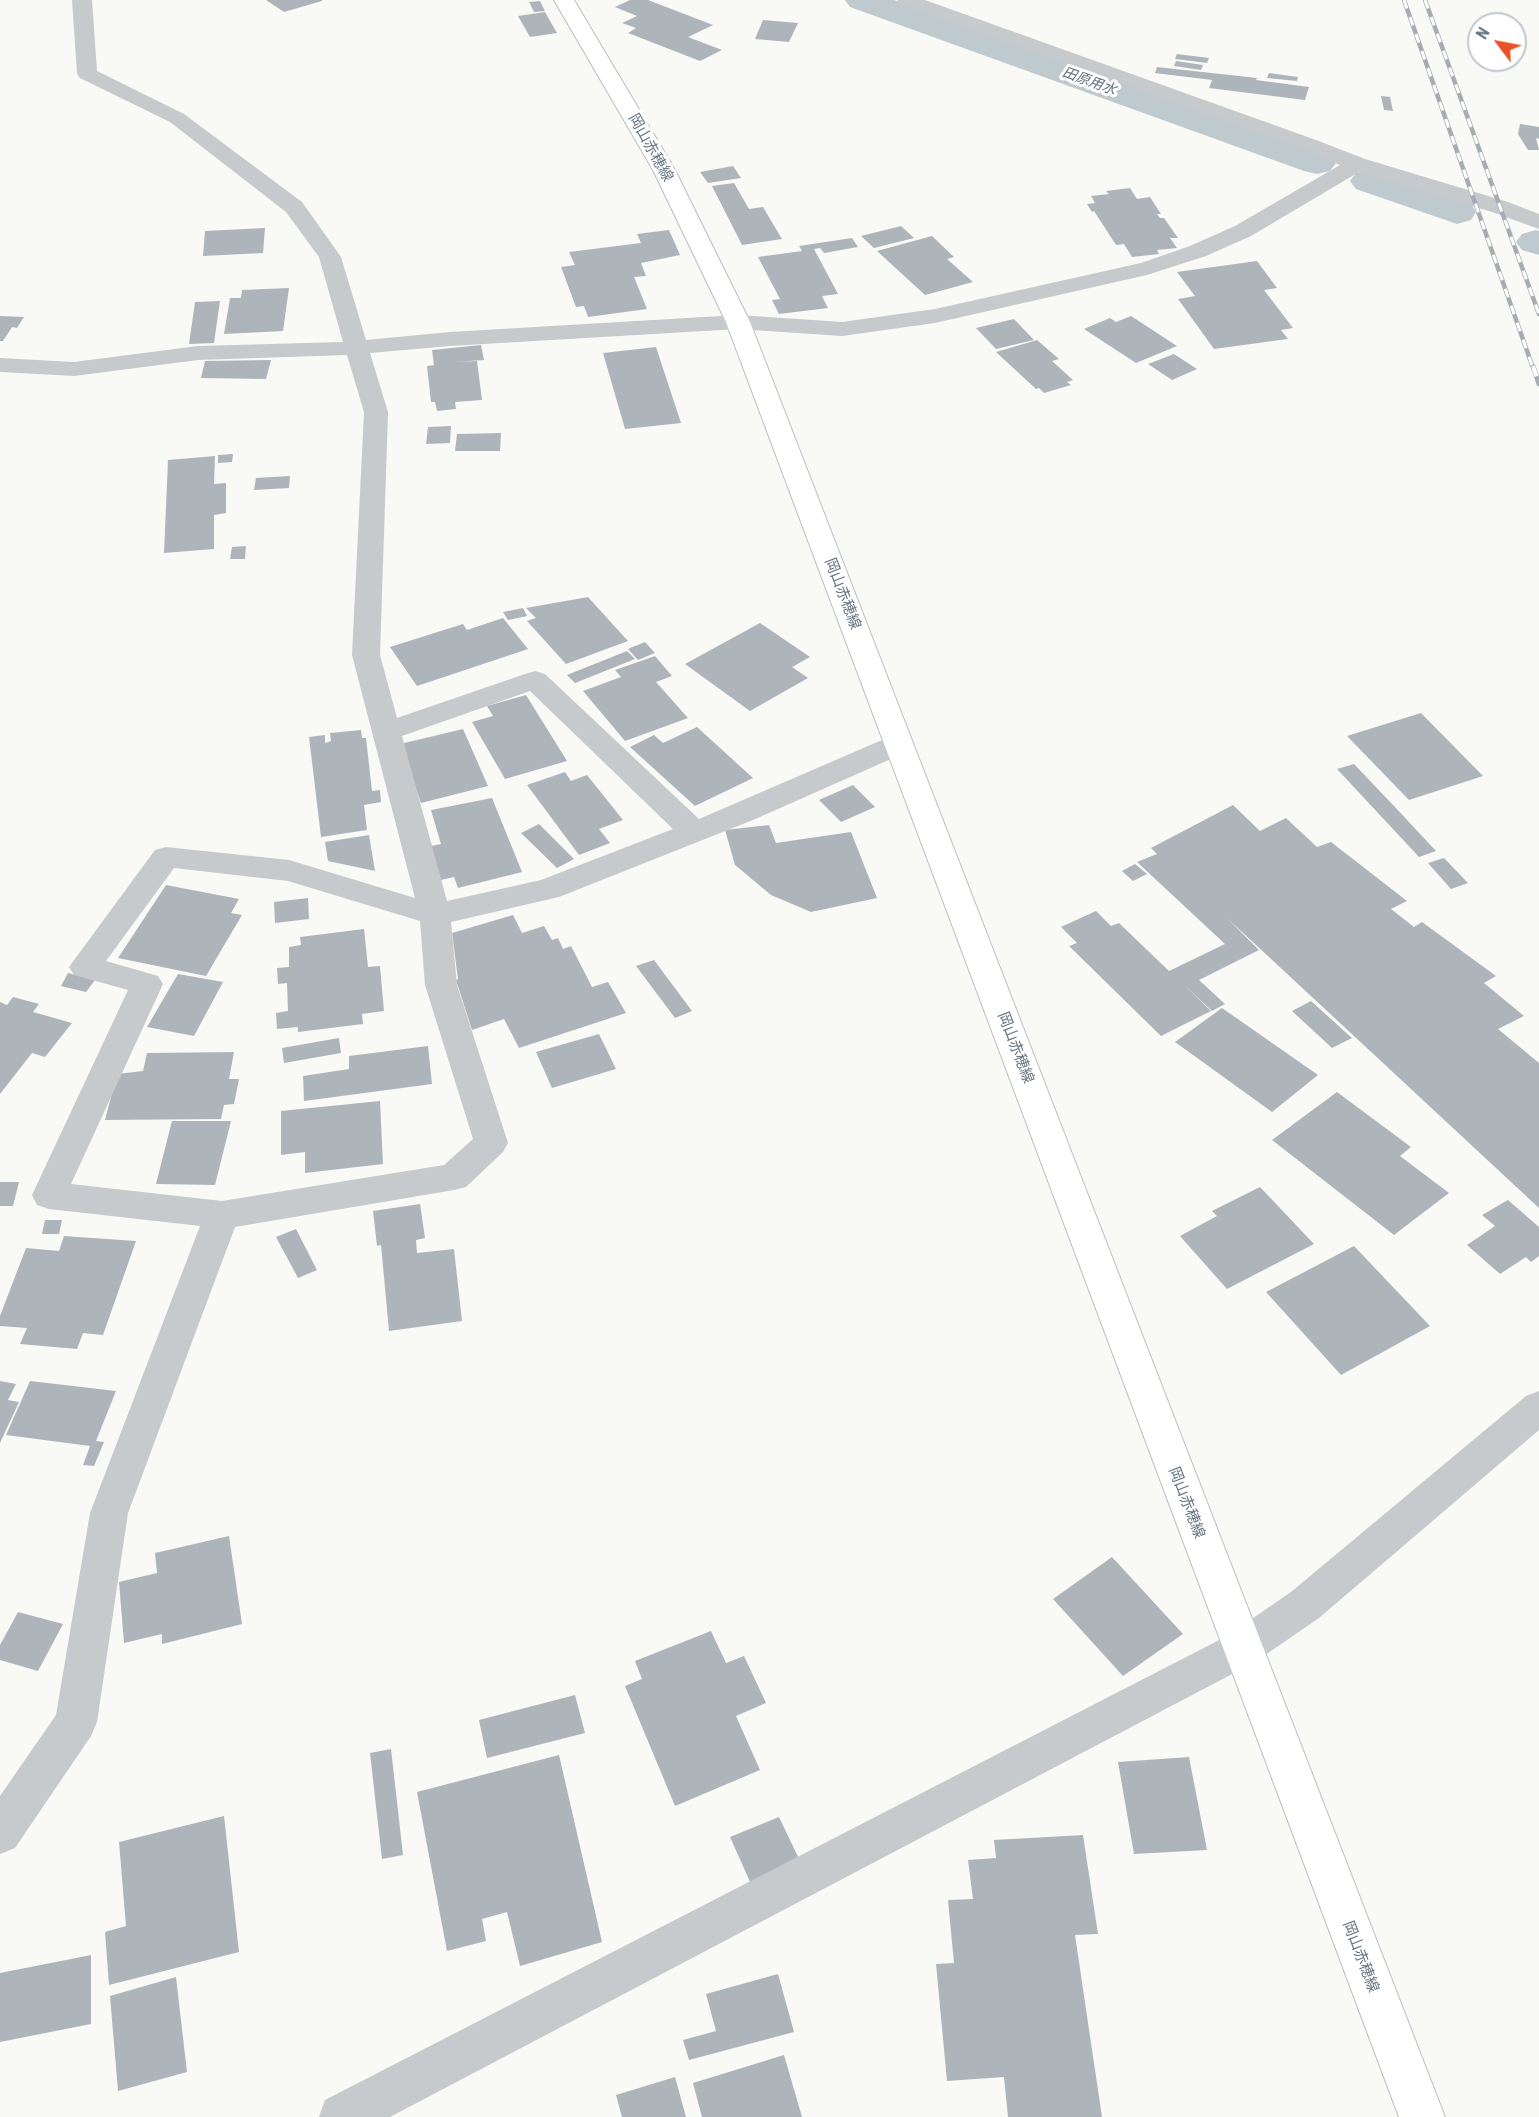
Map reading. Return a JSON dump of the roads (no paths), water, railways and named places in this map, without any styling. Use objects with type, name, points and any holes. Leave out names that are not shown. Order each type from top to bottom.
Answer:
[{"type":"main road","name":"岡山赤穂線","points":[[564,0],[664,170],[738,322],[900,744],[1241,1649],[1422,2117]]},
{"type":"street","points":[[82,0],[87,74],[177,118],[294,207],[330,257],[376,412],[366,656],[388,731],[435,915],[441,986],[491,1143],[454,1177],[222,1215],[49,1195],[147,984],[85,967],[166,857],[289,871],[435,915],[548,889],[694,831],[900,744]]},
{"type":"street","points":[[907,0],[1357,164],[1500,207],[1539,222]]},
{"type":"street","points":[[0,365],[74,369],[198,353],[356,348],[450,339],[738,322],[842,329],[935,316],[1147,268],[1198,251],[1243,231],[1357,164]]},
{"type":"street","points":[[388,731],[535,680],[694,831]]},
{"type":"street","points":[[0,1833],[76,1722],[109,1513],[222,1215]]},
{"type":"street","points":[[342,2117],[1241,1649],[1305,1605],[1539,1407]]},
{"type":"waterway","name":"田原用水","points":[[862,0],[1317,163]]},
{"type":"waterway","name":"田原用水","points":[[1369,181],[1457,212]]},
{"type":"railway","points":[[1404,0],[1533,368]]},
{"type":"railway","points":[[1425,0],[1539,314]]},
{"type":"railway","points":[[1533,366],[1539,384]]}]
